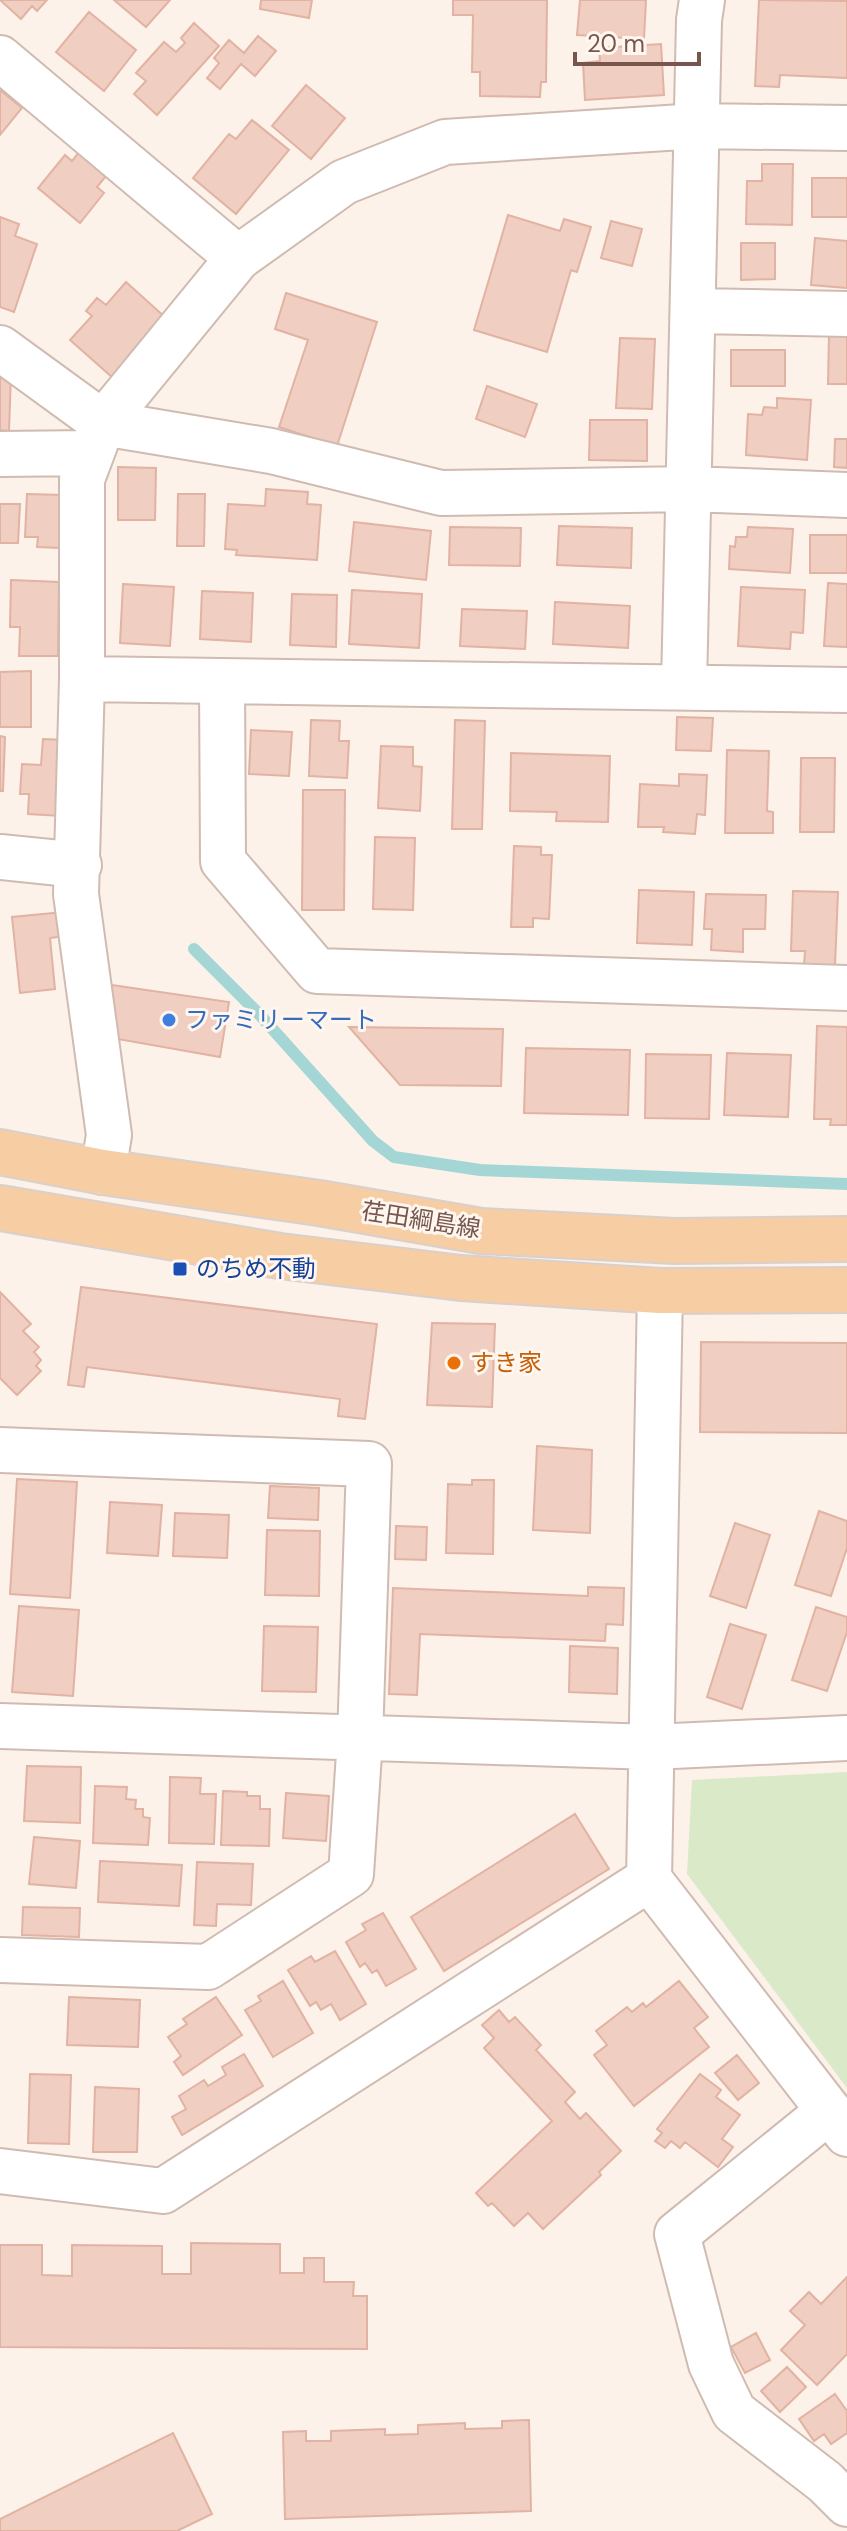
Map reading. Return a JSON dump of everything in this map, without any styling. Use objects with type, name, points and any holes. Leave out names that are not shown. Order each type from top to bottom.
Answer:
[{"type":"main road","name":"荏田綱島線","points":[[0,1152],[103,1172],[319,1203],[481,1231],[675,1241],[847,1239]]},
{"type":"main road","points":[[0,1208],[366,1269],[563,1287],[660,1291],[847,1290]]},
{"type":"street","points":[[684,686],[695,311],[699,20],[702,0]]},
{"type":"street","points":[[0,58],[238,258]]},
{"type":"street","points":[[103,1172],[109,1135],[76,894],[82,679],[82,479],[97,438],[238,258],[344,182],[445,142],[698,126],[847,128]]},
{"type":"street","points":[[695,311],[847,314]]},
{"type":"street","points":[[0,348],[97,438]]},
{"type":"street","points":[[0,454],[97,438],[271,451],[441,493],[689,489],[847,495]]},
{"type":"street","points":[[82,679],[847,690]]},
{"type":"street","points":[[222,681],[211,756],[223,861],[317,971],[847,988]]},
{"type":"street","points":[[0,857],[79,865]]},
{"type":"street","points":[[660,1291],[649,1879],[838,2122],[677,2234],[711,2364],[734,2412],[825,2482],[847,2504]]},
{"type":"street","points":[[0,1450],[369,1464],[360,1739],[351,1874],[208,1967],[0,1960]]},
{"type":"street","points":[[0,1726],[652,1747],[847,1738]]},
{"type":"street","points":[[0,2171],[163,2191],[649,1879]]},
{"type":"green space","points":[[847,1772],[847,2088],[687,1874],[692,1780]]},
{"type":"building","points":[[0,0],[47,0],[37,11],[32,6],[21,19]]},
{"type":"building","points":[[114,0],[170,0],[146,27]]},
{"type":"building","points":[[261,0],[312,0],[309,18],[260,9]]},
{"type":"building","points":[[453,0],[547,0],[546,82],[541,82],[540,97],[480,96],[480,72],[472,72],[473,15],[453,15]]},
{"type":"building","points":[[580,0],[646,0],[644,39],[577,35]]},
{"type":"building","points":[[759,0],[847,1],[847,78],[780,75],[779,87],[755,86]]},
{"type":"building","points":[[89,12],[136,50],[104,91],[56,52]]},
{"type":"building","points":[[194,23],[219,46],[157,115],[134,94],[146,81],[136,73],[164,42],[176,52],[185,43],[181,38]]},
{"type":"building","points":[[258,36],[276,51],[255,76],[241,64],[220,89],[207,78],[219,63],[214,58],[229,40],[244,53]]},
{"type":"building","points":[[661,44],[664,95],[585,100],[583,63],[600,61],[599,48]]},
{"type":"building","points":[[306,85],[345,118],[311,159],[272,126]]},
{"type":"building","points":[[0,90],[22,108],[0,135]]},
{"type":"building","points":[[252,120],[289,150],[236,214],[193,178],[229,134],[236,139]]},
{"type":"building","points":[[79,152],[107,175],[97,187],[104,193],[80,223],[38,188],[65,155],[72,161]]},
{"type":"building","points":[[762,164],[793,164],[792,225],[746,224],[747,181],[762,181]]},
{"type":"building","points":[[812,178],[847,178],[847,217],[812,217]]},
{"type":"building","points":[[508,215],[560,231],[564,219],[591,227],[577,272],[571,270],[547,352],[474,330]]},
{"type":"building","points":[[0,217],[19,224],[15,236],[37,244],[14,312],[0,307]]},
{"type":"building","points":[[611,221],[642,229],[632,266],[601,258]]},
{"type":"building","points":[[815,238],[847,241],[847,288],[811,285]]},
{"type":"building","points":[[741,243],[775,243],[775,279],[741,280]]},
{"type":"building","points":[[126,282],[166,318],[113,378],[70,340],[92,316],[86,311],[97,298],[106,305]]},
{"type":"building","points":[[286,293],[377,322],[337,446],[279,427],[308,340],[275,329]]},
{"type":"building","points":[[829,335],[847,335],[847,384],[828,384]]},
{"type":"building","points":[[620,338],[655,339],[652,409],[616,408]]},
{"type":"building","points":[[731,350],[785,350],[785,386],[731,386]]},
{"type":"building","points":[[0,374],[11,374],[9,431],[0,430]]},
{"type":"building","points":[[487,386],[537,404],[525,437],[476,419]]},
{"type":"building","points":[[777,398],[811,400],[807,460],[746,455],[748,414],[762,415],[764,407],[777,408]]},
{"type":"building","points":[[590,420],[647,420],[647,461],[589,460]]},
{"type":"building","points":[[835,439],[847,439],[847,468],[834,467]]},
{"type":"building","points":[[118,467],[156,468],[155,520],[118,520]]},
{"type":"building","points":[[266,489],[308,492],[307,504],[321,505],[317,560],[236,555],[237,550],[225,549],[228,504],[265,506]]},
{"type":"building","points":[[27,494],[64,495],[61,548],[37,547],[38,537],[25,537]]},
{"type":"building","points":[[178,494],[205,494],[204,546],[177,546]]},
{"type":"building","points":[[0,504],[20,504],[18,543],[0,543]]},
{"type":"building","points":[[354,522],[431,531],[426,580],[349,571]]},
{"type":"building","points":[[559,526],[632,528],[631,568],[557,565]]},
{"type":"building","points":[[450,527],[521,528],[520,566],[449,565]]},
{"type":"building","points":[[748,527],[793,529],[790,573],[729,569],[730,546],[735,547],[736,537],[747,537]]},
{"type":"building","points":[[810,535],[847,535],[847,573],[810,573]]},
{"type":"building","points":[[11,580],[59,582],[58,656],[19,656],[20,627],[10,627]]},
{"type":"building","points":[[828,583],[847,584],[847,647],[824,646]]},
{"type":"building","points":[[123,584],[174,587],[170,646],[120,643]]},
{"type":"building","points":[[741,587],[805,590],[803,633],[791,632],[790,649],[738,646]]},
{"type":"building","points":[[352,590],[422,594],[419,648],[349,644]]},
{"type":"building","points":[[202,591],[253,593],[251,642],[200,639]]},
{"type":"building","points":[[292,594],[337,595],[336,647],[290,645]]},
{"type":"building","points":[[555,602],[630,606],[628,648],[553,644]]},
{"type":"building","points":[[462,609],[527,611],[525,649],[460,646]]},
{"type":"building","points":[[31,671],[31,727],[0,727],[0,672]]},
{"type":"building","points":[[677,717],[713,718],[711,751],[676,750]]},
{"type":"building","points":[[311,720],[340,721],[339,741],[349,741],[347,778],[309,776]]},
{"type":"building","points":[[455,720],[485,721],[482,829],[452,829]]},
{"type":"building","points":[[251,730],[292,732],[289,776],[249,774]]},
{"type":"building","points":[[0,736],[5,737],[3,791],[0,791]]},
{"type":"building","points":[[43,739],[67,740],[61,816],[28,814],[29,794],[20,794],[22,764],[41,765]]},
{"type":"building","points":[[381,746],[413,747],[413,766],[422,767],[420,811],[378,808]]},
{"type":"building","points":[[727,750],[769,751],[767,811],[773,812],[773,833],[725,833]]},
{"type":"building","points":[[511,753],[610,756],[608,822],[556,821],[557,812],[510,811]]},
{"type":"building","points":[[801,758],[835,758],[834,832],[800,832]]},
{"type":"building","points":[[679,774],[707,775],[705,815],[697,814],[695,834],[663,832],[664,827],[638,827],[640,784],[679,786]]},
{"type":"building","points":[[303,790],[345,790],[344,910],[302,910]]},
{"type":"building","points":[[375,837],[415,838],[413,910],[373,909]]},
{"type":"building","points":[[514,846],[541,847],[541,855],[552,855],[549,919],[533,918],[533,927],[511,927]]},
{"type":"building","points":[[639,890],[694,892],[692,945],[637,943]]},
{"type":"building","points":[[793,891],[838,892],[835,966],[804,965],[805,951],[791,951]]},
{"type":"building","points":[[706,894],[766,895],[765,929],[743,929],[743,952],[711,950],[712,929],[704,929]]},
{"type":"building","points":[[63,912],[65,936],[50,938],[55,989],[20,993],[12,917]]},
{"type":"building","name":"ファミリーマート","points":[[112,985],[229,1002],[220,1057],[112,1038]]},
{"type":"building","points":[[817,1026],[847,1027],[847,1125],[830,1125],[831,1119],[814,1119]]},
{"type":"building","points":[[349,1027],[503,1029],[501,1086],[400,1085]]},
{"type":"building","points":[[526,1048],[630,1050],[628,1115],[524,1113]]},
{"type":"building","points":[[727,1053],[791,1055],[788,1117],[724,1115]]},
{"type":"building","points":[[646,1054],[711,1055],[709,1119],[645,1118]]},
{"type":"building","points":[[81,1287],[377,1324],[365,1419],[338,1416],[340,1399],[87,1367],[84,1387],[68,1385]]},
{"type":"building","points":[[0,1292],[31,1324],[23,1331],[39,1347],[34,1352],[41,1360],[36,1366],[41,1371],[17,1395],[0,1378]]},
{"type":"building","points":[[432,1323],[495,1324],[492,1407],[427,1405]]},
{"type":"building","points":[[701,1342],[847,1343],[847,1433],[700,1432]]},
{"type":"building","points":[[537,1446],[592,1450],[590,1533],[533,1530]]},
{"type":"building","points":[[17,1479],[77,1482],[70,1598],[10,1594]]},
{"type":"building","points":[[472,1480],[494,1480],[493,1554],[446,1553],[448,1484],[472,1485]]},
{"type":"building","points":[[270,1486],[319,1488],[318,1520],[268,1518]]},
{"type":"building","points":[[110,1502],[162,1505],[158,1556],[107,1553]]},
{"type":"building","points":[[819,1511],[847,1521],[847,1548],[831,1596],[795,1585]]},
{"type":"building","points":[[175,1513],[229,1515],[227,1558],[173,1556]]},
{"type":"building","points":[[735,1523],[770,1535],[746,1608],[710,1596]]},
{"type":"building","points":[[396,1526],[427,1527],[426,1560],[395,1559]]},
{"type":"building","points":[[267,1530],[320,1531],[319,1596],[265,1595]]},
{"type":"building","points":[[588,1587],[624,1588],[623,1625],[606,1624],[605,1641],[420,1634],[417,1695],[389,1694],[393,1588],[588,1596]]},
{"type":"building","points":[[19,1606],[79,1610],[73,1696],[12,1692]]},
{"type":"building","points":[[816,1607],[847,1617],[847,1632],[827,1691],[792,1680]]},
{"type":"building","points":[[730,1624],[766,1635],[742,1709],[707,1697]]},
{"type":"building","points":[[264,1626],[318,1627],[316,1692],[262,1691]]},
{"type":"building","points":[[570,1646],[618,1648],[617,1694],[569,1692]]},
{"type":"building","points":[[27,1766],[81,1767],[80,1823],[24,1821]]},
{"type":"building","points":[[170,1777],[201,1778],[200,1794],[216,1794],[214,1844],[169,1843]]},
{"type":"building","points":[[95,1786],[127,1787],[126,1799],[136,1800],[135,1809],[143,1809],[143,1817],[150,1818],[148,1845],[93,1843]]},
{"type":"building","points":[[223,1791],[260,1796],[260,1809],[270,1809],[269,1846],[221,1845]]},
{"type":"building","points":[[286,1793],[329,1796],[326,1841],[283,1838]]},
{"type":"building","points":[[575,1814],[609,1869],[444,1971],[411,1917]]},
{"type":"building","points":[[34,1837],[80,1841],[76,1888],[29,1884]]},
{"type":"building","points":[[100,1861],[182,1865],[179,1906],[98,1902]]},
{"type":"building","points":[[197,1862],[253,1864],[251,1905],[217,1904],[216,1926],[194,1925]]},
{"type":"building","points":[[23,1907],[80,1908],[79,1937],[22,1935]]},
{"type":"building","points":[[383,1913],[416,1969],[386,1986],[377,1970],[372,1973],[365,1963],[360,1967],[346,1942],[366,1930],[362,1924]]},
{"type":"building","points":[[335,1951],[366,2004],[340,2020],[331,2004],[321,2010],[316,2002],[310,2006],[288,1970],[311,1956],[315,1962]]},
{"type":"building","points":[[283,1981],[313,2033],[273,2057],[245,2010],[261,2001],[258,1996]]},
{"type":"building","points":[[679,1981],[708,2017],[694,2028],[709,2047],[634,2106],[594,2055],[607,2045],[596,2031],[627,2007],[632,2012],[643,2003],[646,2007]]},
{"type":"building","points":[[69,1997],[140,2000],[138,2047],[67,2045]]},
{"type":"building","points":[[216,1997],[242,2035],[183,2075],[174,2062],[181,2056],[168,2037],[187,2024],[183,2019]]},
{"type":"building","points":[[499,2010],[509,2022],[515,2017],[541,2045],[536,2050],[575,2092],[565,2102],[580,2119],[586,2113],[621,2151],[599,2172],[601,2175],[543,2229],[528,2213],[514,2226],[492,2203],[488,2206],[476,2193],[552,2121],[484,2048],[494,2038],[482,2025]]},
{"type":"building","points":[[244,2054],[263,2086],[182,2135],[172,2117],[186,2109],[179,2096],[204,2080],[208,2086],[226,2075],[222,2067]]},
{"type":"building","points":[[737,2055],[759,2083],[738,2100],[715,2073]]},
{"type":"building","points":[[30,2074],[71,2075],[69,2144],[28,2143]]},
{"type":"building","points":[[700,2074],[721,2090],[716,2097],[740,2115],[722,2139],[733,2147],[718,2167],[685,2142],[680,2148],[671,2141],[665,2148],[655,2141],[662,2133],[657,2129]]},
{"type":"building","points":[[95,2087],[139,2089],[137,2152],[93,2152]]},
{"type":"building","points":[[191,2243],[280,2244],[280,2273],[304,2273],[304,2258],[324,2258],[324,2282],[354,2282],[353,2296],[367,2296],[367,2349],[0,2347],[0,2245],[42,2245],[42,2275],[72,2276],[72,2245],[162,2246],[162,2274],[191,2274]]},
{"type":"building","points":[[847,2277],[847,2354],[817,2385],[781,2350],[805,2325],[790,2311],[809,2292],[821,2304]]},
{"type":"building","points":[[756,2333],[770,2360],[745,2373],[731,2347]]},
{"type":"building","points":[[787,2367],[806,2387],[780,2412],[761,2391]]},
{"type":"building","points":[[835,2394],[847,2411],[847,2433],[831,2444],[824,2434],[814,2441],[799,2419]]},
{"type":"building","points":[[529,2420],[531,2511],[285,2519],[283,2432],[306,2431],[306,2441],[331,2441],[331,2431],[385,2429],[385,2435],[418,2434],[418,2425],[465,2423],[465,2429],[502,2428],[502,2421]]},
{"type":"building","points":[[173,2433],[212,2514],[177,2531],[0,2531],[0,2519]]},
{"type":"waterway","points":[[194,949],[259,1014],[373,1141],[394,1157],[480,1170],[847,1184]]},
{"type":"place","name":"ファミリーマート","points":[[169,1020]]},
{"type":"place","name":"のちめ不動","points":[[180,1269]]},
{"type":"place","name":"すき家","points":[[454,1363]]}]
